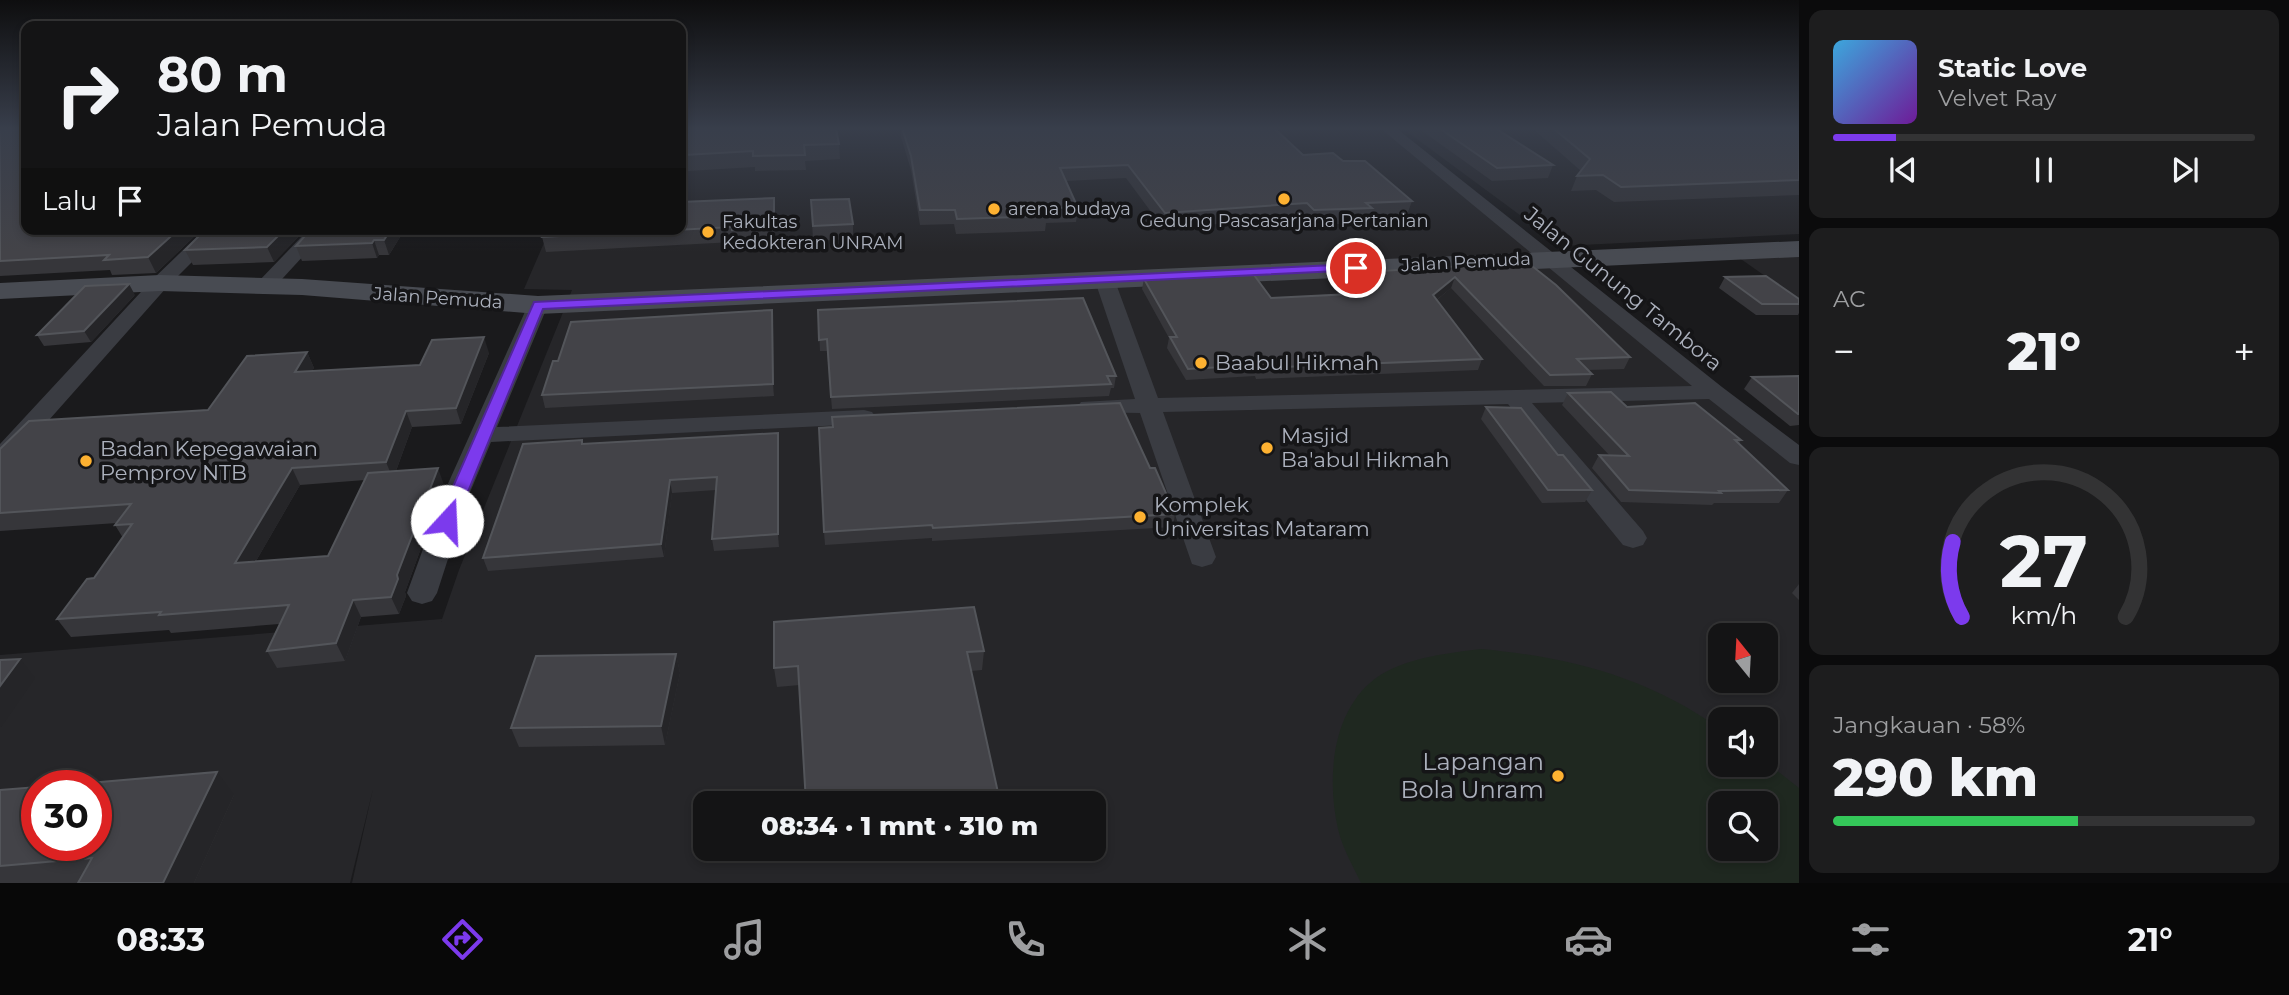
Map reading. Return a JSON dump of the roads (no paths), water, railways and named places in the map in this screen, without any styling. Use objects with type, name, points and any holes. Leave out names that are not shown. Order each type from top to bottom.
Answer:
[{"type":"street","name":"Jalan Gunung Tambora","points":[[1439,169],[1714,392],[1799,457]]},
{"type":"street","points":[[0,459],[160,283],[210,235]]},
{"type":"street","points":[[264,287],[313,235]]},
{"type":"street","name":"Jalan Pemuda","points":[[0,291],[160,283],[538,305],[1799,249]]},
{"type":"street","points":[[1105,281],[1202,557]]},
{"type":"street","points":[[422,593],[455,496],[484,435],[538,305]]},
{"type":"street","points":[[1066,408],[1714,392]]},
{"type":"street","points":[[1513,395],[1633,538]]},
{"type":"street","points":[[484,435],[886,416]]},
{"type":"place","name":"Gedung Pascasarjana Pertanian","points":[[1284,199]]},
{"type":"place","name":"arena budaya","points":[[994,209]]},
{"type":"place","name":"Fakultas Kedokteran UNRAM","points":[[708,232]]},
{"type":"place","name":"Baabul Hikmah","points":[[1201,363]]},
{"type":"place","name":"Masjid Ba'abul Hikmah","points":[[1267,448]]},
{"type":"place","name":"Badan Kepegawaian Pemprov NTB","points":[[86,461]]},
{"type":"place","name":"Komplek Universitas Mataram","points":[[1140,517]]},
{"type":"place","name":"Lapangan Bola Unram","points":[[1558,776]]}]
